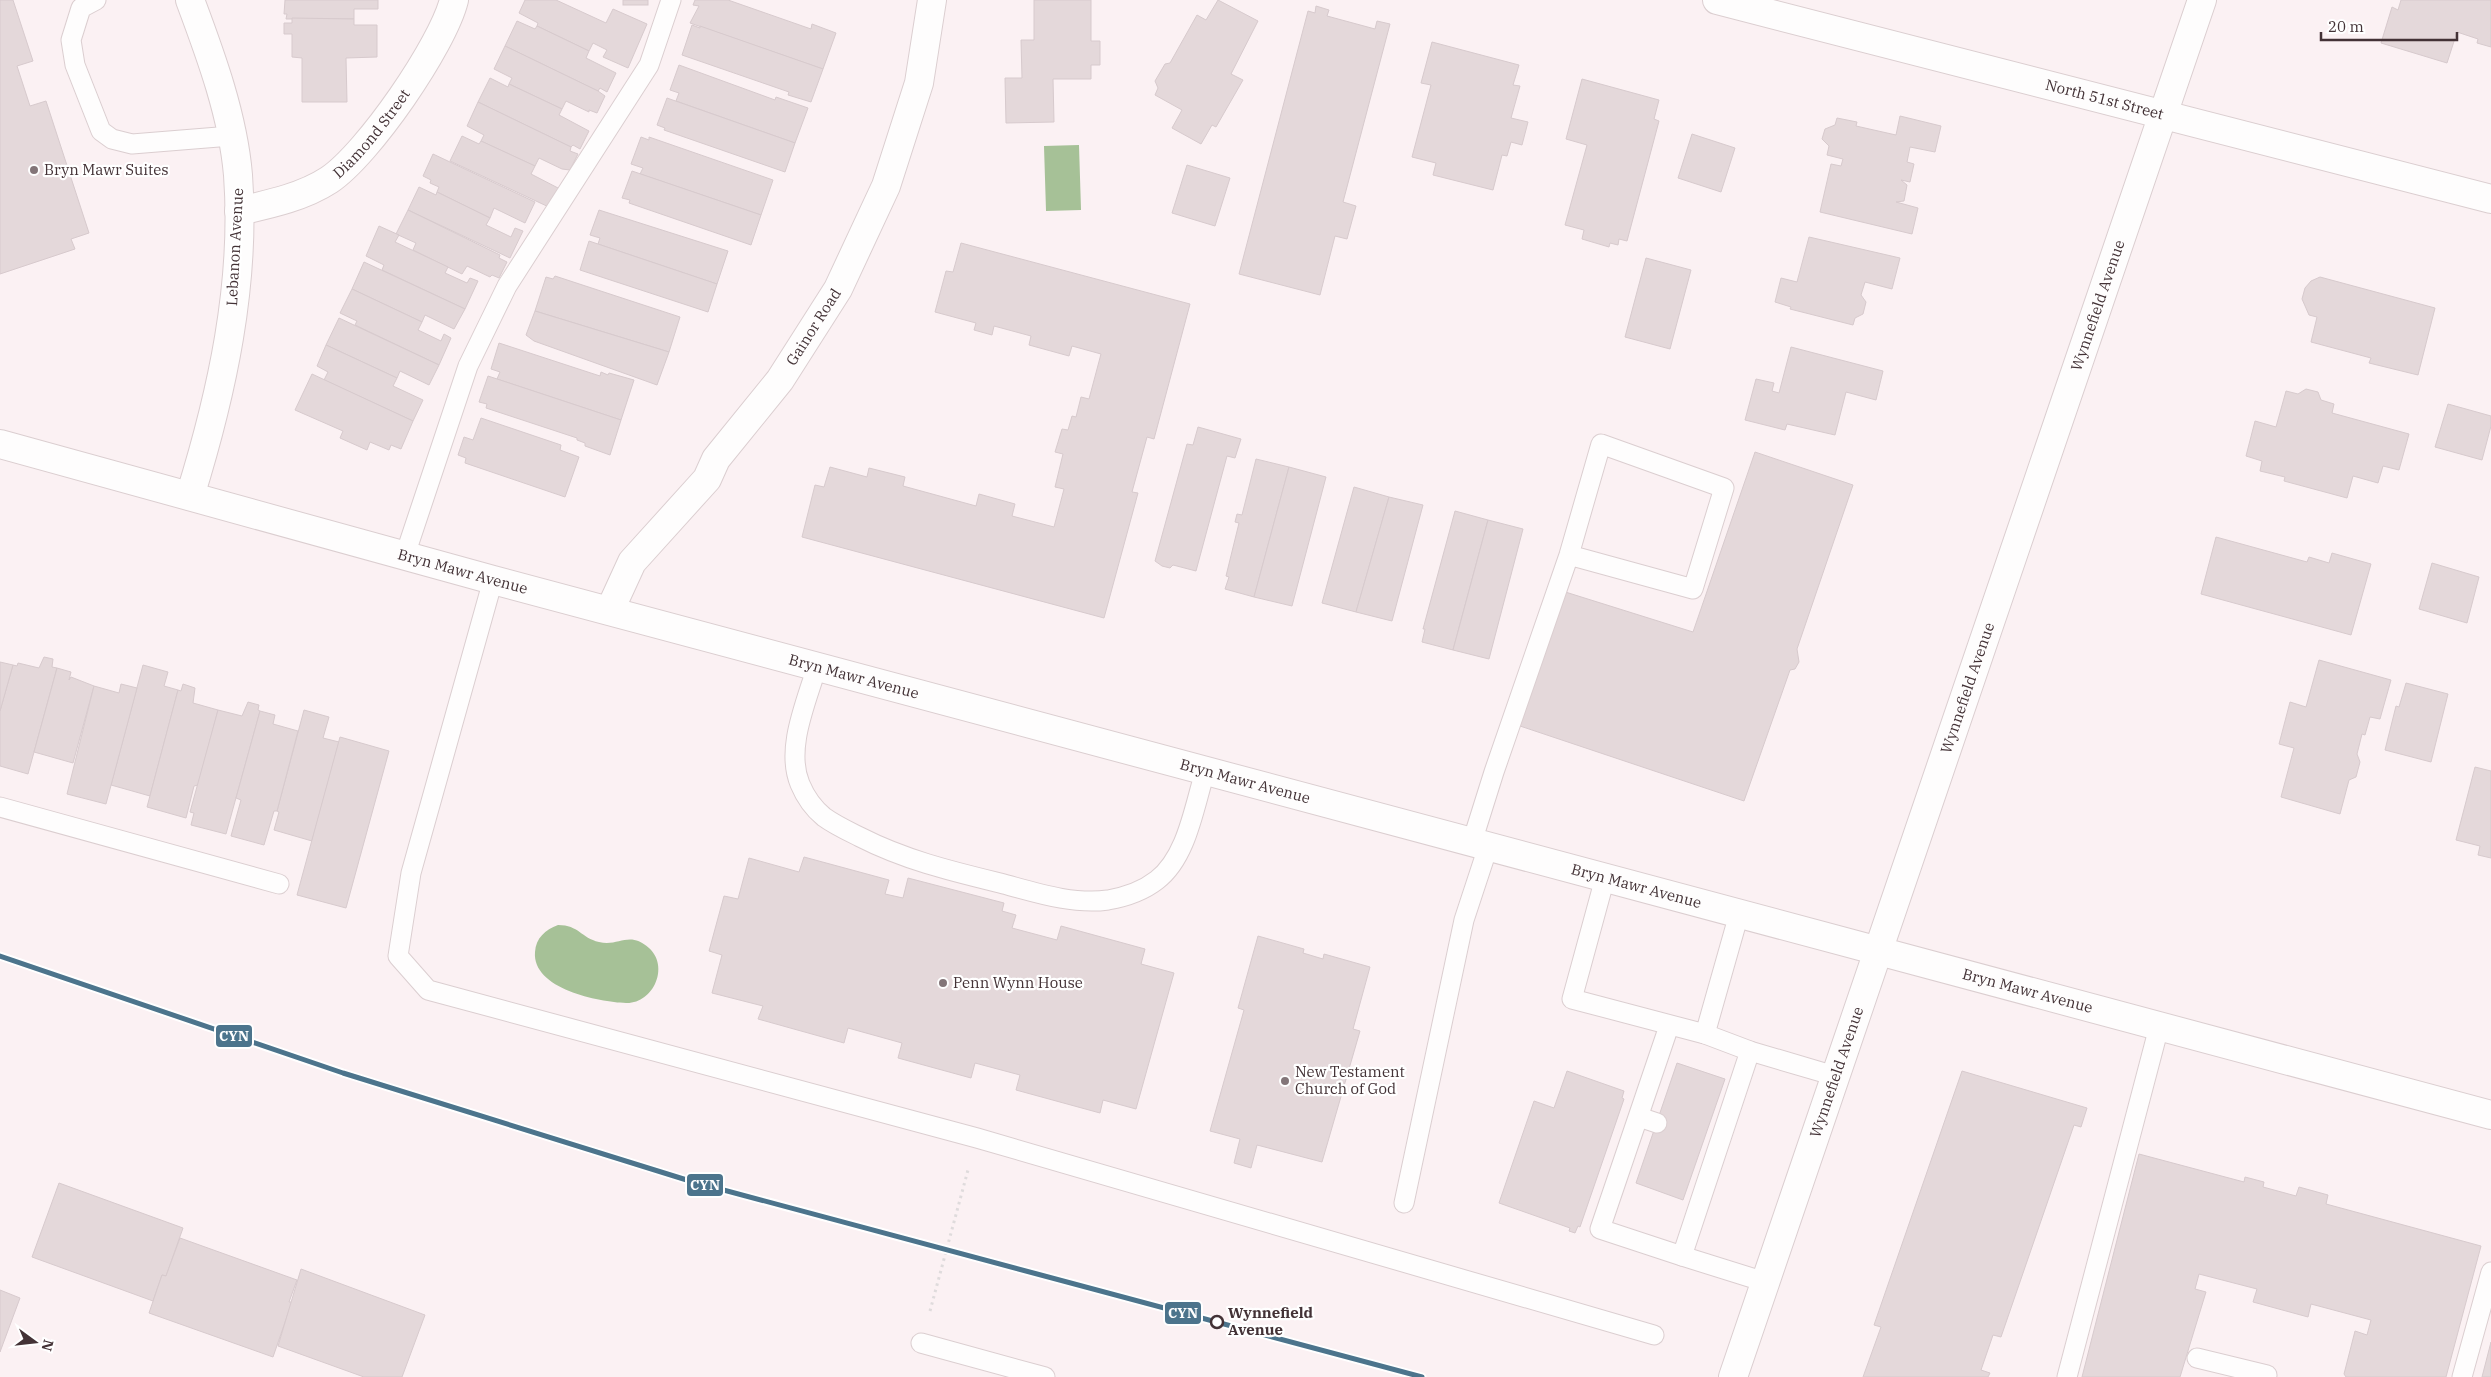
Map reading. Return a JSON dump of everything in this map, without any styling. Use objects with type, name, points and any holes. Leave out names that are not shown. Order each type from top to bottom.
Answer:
[{"type":"street","name":"Lebanon Avenue","points":[[190,0],[217,77],[231,136],[238,174],[239,211],[237,276],[227,347],[212,426],[190,496]]},
{"type":"street","name":"Diamond Street","points":[[239,211],[310,190],[330,179],[368,144],[410,84],[450,14],[454,0]]},
{"type":"street","name":"Gainor Road","points":[[610,610],[632,562],[707,479],[716,459],[780,380],[838,289],[886,186],[919,83],[932,0]]},
{"type":"street","name":"North 51st Street","points":[[1717,0],[2491,199]]},
{"type":"street","name":"Wynnefield Avenue","points":[[1733,1377],[2202,0]]},
{"type":"street","name":"Bryn Mawr Avenue","points":[[0,444],[493,580],[2491,1116]]},
{"type":"lane","points":[[96,0],[81,8],[71,40],[75,65],[101,131],[112,139],[132,144],[231,136]]},
{"type":"lane","points":[[405,555],[468,366],[508,286],[649,64],[671,0]]},
{"type":"lane","points":[[1404,1203],[1494,772],[1569,555],[1601,444],[1724,488],[1693,589],[1569,555]]},
{"type":"lane","points":[[493,580],[411,873],[398,956],[428,990],[977,1138],[1654,1335]]},
{"type":"lane","points":[[817,666],[796,741],[794,763],[799,783],[809,802],[824,817],[847,830],[891,852],[922,864],[1073,900],[1107,900],[1135,893],[1157,880],[1171,866],[1182,845],[1206,772]]},
{"type":"lane","points":[[0,807],[279,884]]},
{"type":"lane","points":[[1605,878],[1572,999],[1669,1026],[1706,1034],[1750,1051],[1835,1076]]},
{"type":"lane","points":[[1706,1034],[1739,914]]},
{"type":"lane","points":[[1669,1026],[1600,1229],[1765,1282]]},
{"type":"lane","points":[[2067,1377],[2159,1027]]},
{"type":"lane","points":[[1682,1256],[1711,1142],[1750,1051]]},
{"type":"lane","points":[[1639,1117],[1657,1123]]},
{"type":"lane","points":[[2462,1377],[2491,1272]]},
{"type":"lane","points":[[922,1343],[1046,1377]]},
{"type":"lane","points":[[2197,1358],[2270,1376]]},
{"type":"path","points":[[922,1343],[977,1138]]},
{"type":"shaded area","points":[[1079,145],[1081,210],[1046,211],[1044,146]]},
{"type":"shaded area","points":[[558,925],[571,927],[588,938],[599,942],[612,943],[636,940],[642,943],[655,956],[658,965],[656,983],[651,991],[644,998],[636,1002],[626,1003],[585,996],[555,984],[544,975],[537,965],[535,952],[537,943],[542,935]]},
{"type":"building","name":"Bryn Mawr Suites","points":[[0,0],[13,0],[33,61],[17,66],[30,106],[46,101],[89,233],[71,239],[75,249],[0,274]]},
{"type":"building","points":[[285,0],[378,0],[378,9],[354,9],[354,19],[286,19],[287,14],[284,14]]},
{"type":"building","points":[[525,0],[556,0],[606,23],[613,9],[647,24],[628,68],[603,57],[607,50],[593,43],[589,51],[537,26],[538,23],[519,13]]},
{"type":"building","points":[[623,0],[648,0],[648,5],[623,5]]},
{"type":"building","points":[[695,0],[728,0],[811,29],[812,24],[836,33],[823,69],[690,23],[699,6],[693,5]]},
{"type":"building","points":[[1034,0],[1091,0],[1091,41],[1100,41],[1100,65],[1091,65],[1091,79],[1053,79],[1054,122],[1006,123],[1005,78],[1022,78],[1021,40],[1034,40]]},
{"type":"building","points":[[1218,0],[1258,21],[1231,74],[1243,80],[1216,127],[1212,125],[1201,144],[1172,128],[1182,110],[1155,95],[1158,88],[1155,81],[1165,64],[1170,63],[1197,15],[1206,20]]},
{"type":"building","points":[[2401,0],[2491,0],[2491,47],[2477,43],[2478,39],[2457,32],[2447,63],[2381,43],[2392,7],[2398,10]]},
{"type":"building","points":[[1316,6],[1329,10],[1327,16],[1375,29],[1377,21],[1390,24],[1343,202],[1356,206],[1347,239],[1335,236],[1320,295],[1239,274],[1308,11],[1315,13]]},
{"type":"building","points":[[292,18],[354,19],[354,25],[377,25],[377,57],[346,58],[347,102],[302,102],[302,58],[292,57],[292,34],[284,34],[284,23],[292,23]]},
{"type":"building","points":[[517,21],[535,29],[537,26],[589,51],[586,58],[616,73],[607,92],[600,88],[598,91],[505,46]]},
{"type":"building","points":[[692,25],[700,28],[700,26],[823,69],[811,102],[788,95],[789,92],[682,55]]},
{"type":"building","points":[[1432,42],[1519,65],[1513,85],[1520,86],[1511,118],[1528,122],[1522,145],[1511,142],[1507,156],[1502,155],[1493,190],[1433,175],[1436,163],[1412,157],[1431,85],[1421,83]]},
{"type":"building","points":[[505,46],[605,96],[597,113],[589,110],[589,112],[566,101],[562,109],[509,84],[512,78],[494,69]]},
{"type":"building","points":[[679,65],[775,100],[776,97],[808,108],[795,143],[676,101],[679,93],[670,90]]},
{"type":"building","points":[[490,78],[508,87],[509,84],[562,109],[559,115],[589,131],[580,149],[573,145],[571,147],[478,102]]},
{"type":"building","points":[[1582,79],[1659,100],[1654,119],[1659,121],[1627,241],[1619,239],[1618,245],[1610,243],[1609,247],[1582,239],[1584,230],[1565,225],[1587,145],[1566,139]]},
{"type":"building","points":[[667,98],[795,143],[785,172],[664,130],[665,128],[657,125]]},
{"type":"building","points":[[478,102],[571,147],[570,151],[578,154],[570,170],[562,169],[539,158],[535,166],[481,141],[484,135],[467,126]]},
{"type":"building","points":[[1900,116],[1941,126],[1935,152],[1910,147],[1907,162],[1914,164],[1910,182],[1901,180],[1907,185],[1904,201],[1896,202],[1918,208],[1912,234],[1820,212],[1831,164],[1841,166],[1843,159],[1827,155],[1829,146],[1822,139],[1825,129],[1835,125],[1837,118],[1857,122],[1856,126],[1896,135]]},
{"type":"building","points":[[1692,134],[1735,148],[1721,192],[1678,178]]},
{"type":"building","points":[[462,136],[479,144],[481,141],[535,166],[531,174],[560,189],[551,208],[450,161]]},
{"type":"building","points":[[641,137],[649,140],[649,137],[773,180],[761,215],[640,174],[643,168],[631,164]]},
{"type":"building","points":[[433,154],[535,202],[525,223],[494,208],[490,218],[437,192],[439,187],[430,183],[431,180],[423,176]]},
{"type":"building","points":[[1187,165],[1230,178],[1215,226],[1172,213]]},
{"type":"building","points":[[632,171],[761,215],[751,245],[629,203],[630,200],[622,198]]},
{"type":"building","points":[[419,187],[436,195],[437,192],[490,218],[486,225],[511,237],[515,228],[523,231],[510,258],[408,210]]},
{"type":"building","points":[[408,210],[500,255],[499,258],[507,262],[499,278],[492,275],[490,277],[467,266],[462,274],[413,250],[416,243],[396,234]]},
{"type":"building","points":[[599,210],[728,251],[717,284],[598,244],[600,238],[590,235]]},
{"type":"building","points":[[379,226],[399,235],[395,242],[448,267],[445,273],[467,283],[470,278],[478,281],[465,309],[382,270],[384,265],[366,256]]},
{"type":"building","points":[[1809,237],[1900,258],[1892,289],[1865,282],[1861,295],[1866,302],[1863,314],[1855,318],[1853,325],[1790,309],[1791,307],[1775,302],[1781,278],[1797,282]]},
{"type":"building","points":[[589,241],[717,284],[708,312],[580,270]]},
{"type":"building","points":[[961,243],[1190,304],[1154,439],[1147,437],[1132,492],[1138,493],[1104,618],[802,537],[815,485],[824,487],[830,467],[867,477],[869,468],[905,477],[903,486],[976,506],[979,494],[1015,504],[1012,516],[1054,527],[1064,489],[1055,487],[1063,454],[1055,452],[1062,429],[1068,430],[1072,416],[1076,417],[1081,397],[1089,399],[1101,354],[1072,346],[1069,356],[1029,345],[1031,336],[994,326],[992,335],[974,330],[976,323],[935,312],[946,271],[953,272]]},
{"type":"building","points":[[1646,258],[1691,270],[1670,349],[1625,337]]},
{"type":"building","points":[[364,262],[465,309],[454,329],[425,315],[422,322],[352,289]]},
{"type":"building","points":[[555,276],[680,317],[669,352],[535,311],[546,277],[553,279]]},
{"type":"building","points":[[2320,277],[2435,308],[2418,375],[2369,363],[2371,358],[2311,342],[2317,317],[2309,315],[2302,299],[2305,288],[2311,281]]},
{"type":"building","points":[[352,289],[422,322],[418,330],[441,341],[444,334],[451,338],[439,365],[355,325],[357,321],[340,313]]},
{"type":"building","points":[[535,311],[669,352],[657,385],[534,341],[526,335]]},
{"type":"building","points":[[339,318],[439,365],[429,385],[400,371],[397,378],[326,345]]},
{"type":"building","points":[[499,343],[600,376],[601,372],[634,380],[621,420],[497,379],[500,372],[491,369]]},
{"type":"building","points":[[326,345],[397,378],[393,386],[423,400],[413,421],[324,380],[328,372],[317,366]]},
{"type":"building","points":[[1791,347],[1883,371],[1876,400],[1846,392],[1835,435],[1787,424],[1785,430],[1745,420],[1756,379],[1774,383],[1772,391],[1779,393]]},
{"type":"building","points":[[312,374],[413,421],[401,449],[391,445],[389,450],[370,442],[367,450],[340,438],[343,431],[295,410]]},
{"type":"building","points":[[488,376],[621,420],[610,455],[585,446],[585,443],[577,440],[577,438],[486,408],[487,404],[479,402]]},
{"type":"building","points":[[2306,389],[2318,392],[2321,400],[2334,404],[2332,413],[2409,434],[2399,470],[2383,466],[2378,483],[2353,476],[2347,498],[2284,481],[2285,477],[2260,471],[2262,461],[2246,456],[2255,421],[2276,427],[2286,391],[2298,394]]},
{"type":"building","points":[[2448,404],[2491,416],[2491,426],[2482,460],[2435,447]]},
{"type":"building","points":[[481,418],[561,445],[560,450],[579,457],[565,497],[465,463],[466,458],[458,455],[464,437],[473,440]]},
{"type":"building","points":[[1198,427],[1241,439],[1235,458],[1227,456],[1196,571],[1173,565],[1170,568],[1162,566],[1155,561],[1187,444],[1193,445]]},
{"type":"building","points":[[1755,452],[1853,485],[1797,649],[1799,662],[1795,669],[1790,670],[1744,801],[1514,724],[1559,590],[1693,632]]},
{"type":"building","points":[[1256,459],[1289,467],[1254,597],[1225,589],[1229,577],[1226,576],[1239,523],[1235,522],[1237,514],[1242,515]]},
{"type":"building","points":[[1289,467],[1326,477],[1292,606],[1254,597]]},
{"type":"building","points":[[1354,487],[1389,497],[1356,612],[1322,603]]},
{"type":"building","points":[[1389,497],[1423,505],[1392,621],[1356,612]]},
{"type":"building","points":[[1455,511],[1488,520],[1453,650],[1422,642],[1425,629],[1423,629]]},
{"type":"building","points":[[1488,520],[1523,529],[1489,659],[1453,650]]},
{"type":"building","points":[[2216,537],[2307,562],[2309,557],[2329,563],[2332,553],[2371,564],[2351,635],[2201,594]]},
{"type":"building","points":[[2432,563],[2479,577],[2467,623],[2419,609]]},
{"type":"building","points":[[44,657],[53,659],[52,667],[57,668],[28,774],[0,766],[0,711],[13,665],[17,666],[18,663],[39,668]]},
{"type":"building","points":[[2319,660],[2391,680],[2380,719],[2370,717],[2365,735],[2362,734],[2357,754],[2360,762],[2356,777],[2349,780],[2340,814],[2281,797],[2294,748],[2279,744],[2290,702],[2306,707]]},
{"type":"building","points":[[0,662],[13,665],[0,711]]},
{"type":"building","points":[[143,665],[168,672],[164,686],[178,690],[150,796],[111,785]]},
{"type":"building","points":[[57,668],[71,672],[69,680],[71,677],[94,686],[73,763],[34,752]]},
{"type":"building","points":[[2406,683],[2448,694],[2431,762],[2385,750],[2396,706],[2399,707]]},
{"type":"building","points":[[121,684],[137,688],[106,804],[67,794],[94,686],[119,693]]},
{"type":"building","points":[[183,684],[195,688],[193,703],[218,710],[198,785],[194,786],[186,818],[147,807],[178,690],[181,691]]},
{"type":"building","points":[[248,702],[259,705],[258,710],[260,711],[226,834],[191,825],[194,813],[190,812],[218,710],[242,716]]},
{"type":"building","points":[[304,710],[329,717],[323,738],[339,742],[312,841],[274,830],[279,812],[277,811]]},
{"type":"building","points":[[260,711],[275,715],[273,724],[298,731],[277,811],[274,811],[264,845],[231,836],[241,800],[236,798]]},
{"type":"building","points":[[340,737],[389,751],[346,908],[297,895]]},
{"type":"building","points":[[2475,767],[2491,771],[2491,858],[2478,855],[2480,846],[2456,840]]},
{"type":"building","name":"Penn Wynn House","points":[[804,857],[889,880],[885,894],[903,898],[908,878],[1004,903],[1002,911],[1016,915],[1012,928],[1057,940],[1061,926],[1145,949],[1141,964],[1174,973],[1136,1109],[1103,1100],[1100,1113],[1016,1090],[1020,1075],[975,1063],[971,1078],[898,1058],[902,1043],[848,1028],[844,1043],[758,1019],[763,1006],[712,993],[722,955],[709,951],[724,896],[738,899],[749,858],[799,872]]},
{"type":"building","name":"New Testament Church of God","points":[[1258,936],[1304,949],[1303,953],[1323,959],[1324,954],[1370,967],[1353,1029],[1360,1031],[1322,1162],[1257,1145],[1251,1168],[1234,1163],[1240,1139],[1210,1131],[1244,1010],[1238,1008]]},
{"type":"building","points":[[1677,1063],[1725,1079],[1683,1200],[1636,1183]]},
{"type":"building","points":[[1567,1071],[1624,1091],[1622,1098],[1624,1099],[1580,1227],[1578,1226],[1575,1233],[1569,1231],[1570,1228],[1499,1203],[1534,1101],[1554,1108]]},
{"type":"building","points":[[1962,1071],[2087,1108],[2081,1127],[2074,1125],[2001,1337],[1993,1335],[1981,1370],[1990,1373],[1988,1377],[1863,1377],[1881,1327],[1874,1325]]},
{"type":"building","points":[[2139,1154],[2244,1182],[2245,1177],[2264,1182],[2263,1187],[2296,1196],[2299,1187],[2328,1195],[2326,1204],[2481,1246],[2446,1377],[2346,1377],[2344,1374],[2355,1331],[2367,1335],[2371,1320],[2311,1304],[2308,1317],[2253,1302],[2257,1289],[2199,1274],[2195,1289],[2206,1292],[2180,1377],[2082,1377]]},
{"type":"building","points":[[59,1183],[183,1228],[166,1276],[162,1275],[153,1301],[32,1257]]},
{"type":"building","points":[[180,1238],[297,1280],[289,1302],[292,1302],[273,1357],[149,1313],[162,1275],[166,1276]]},
{"type":"building","points":[[301,1269],[425,1315],[402,1377],[364,1377],[278,1346]]},
{"type":"building","points":[[0,1290],[20,1298],[0,1352]]},
{"type":"building","points":[[2491,1342],[2491,1377],[2482,1377]]},
{"type":"transit line","name":"CYN","points":[[0,956],[343,1073],[690,1181],[1422,1377]]},
{"type":"place","name":"Bryn Mawr Suites","points":[[34,170]]},
{"type":"place","name":"Penn Wynn House","points":[[943,983]]},
{"type":"place","name":"New Testament Church of God","points":[[1285,1081]]},
{"type":"place","name":"Wynnefield Avenue","points":[[1217,1322]]}]
